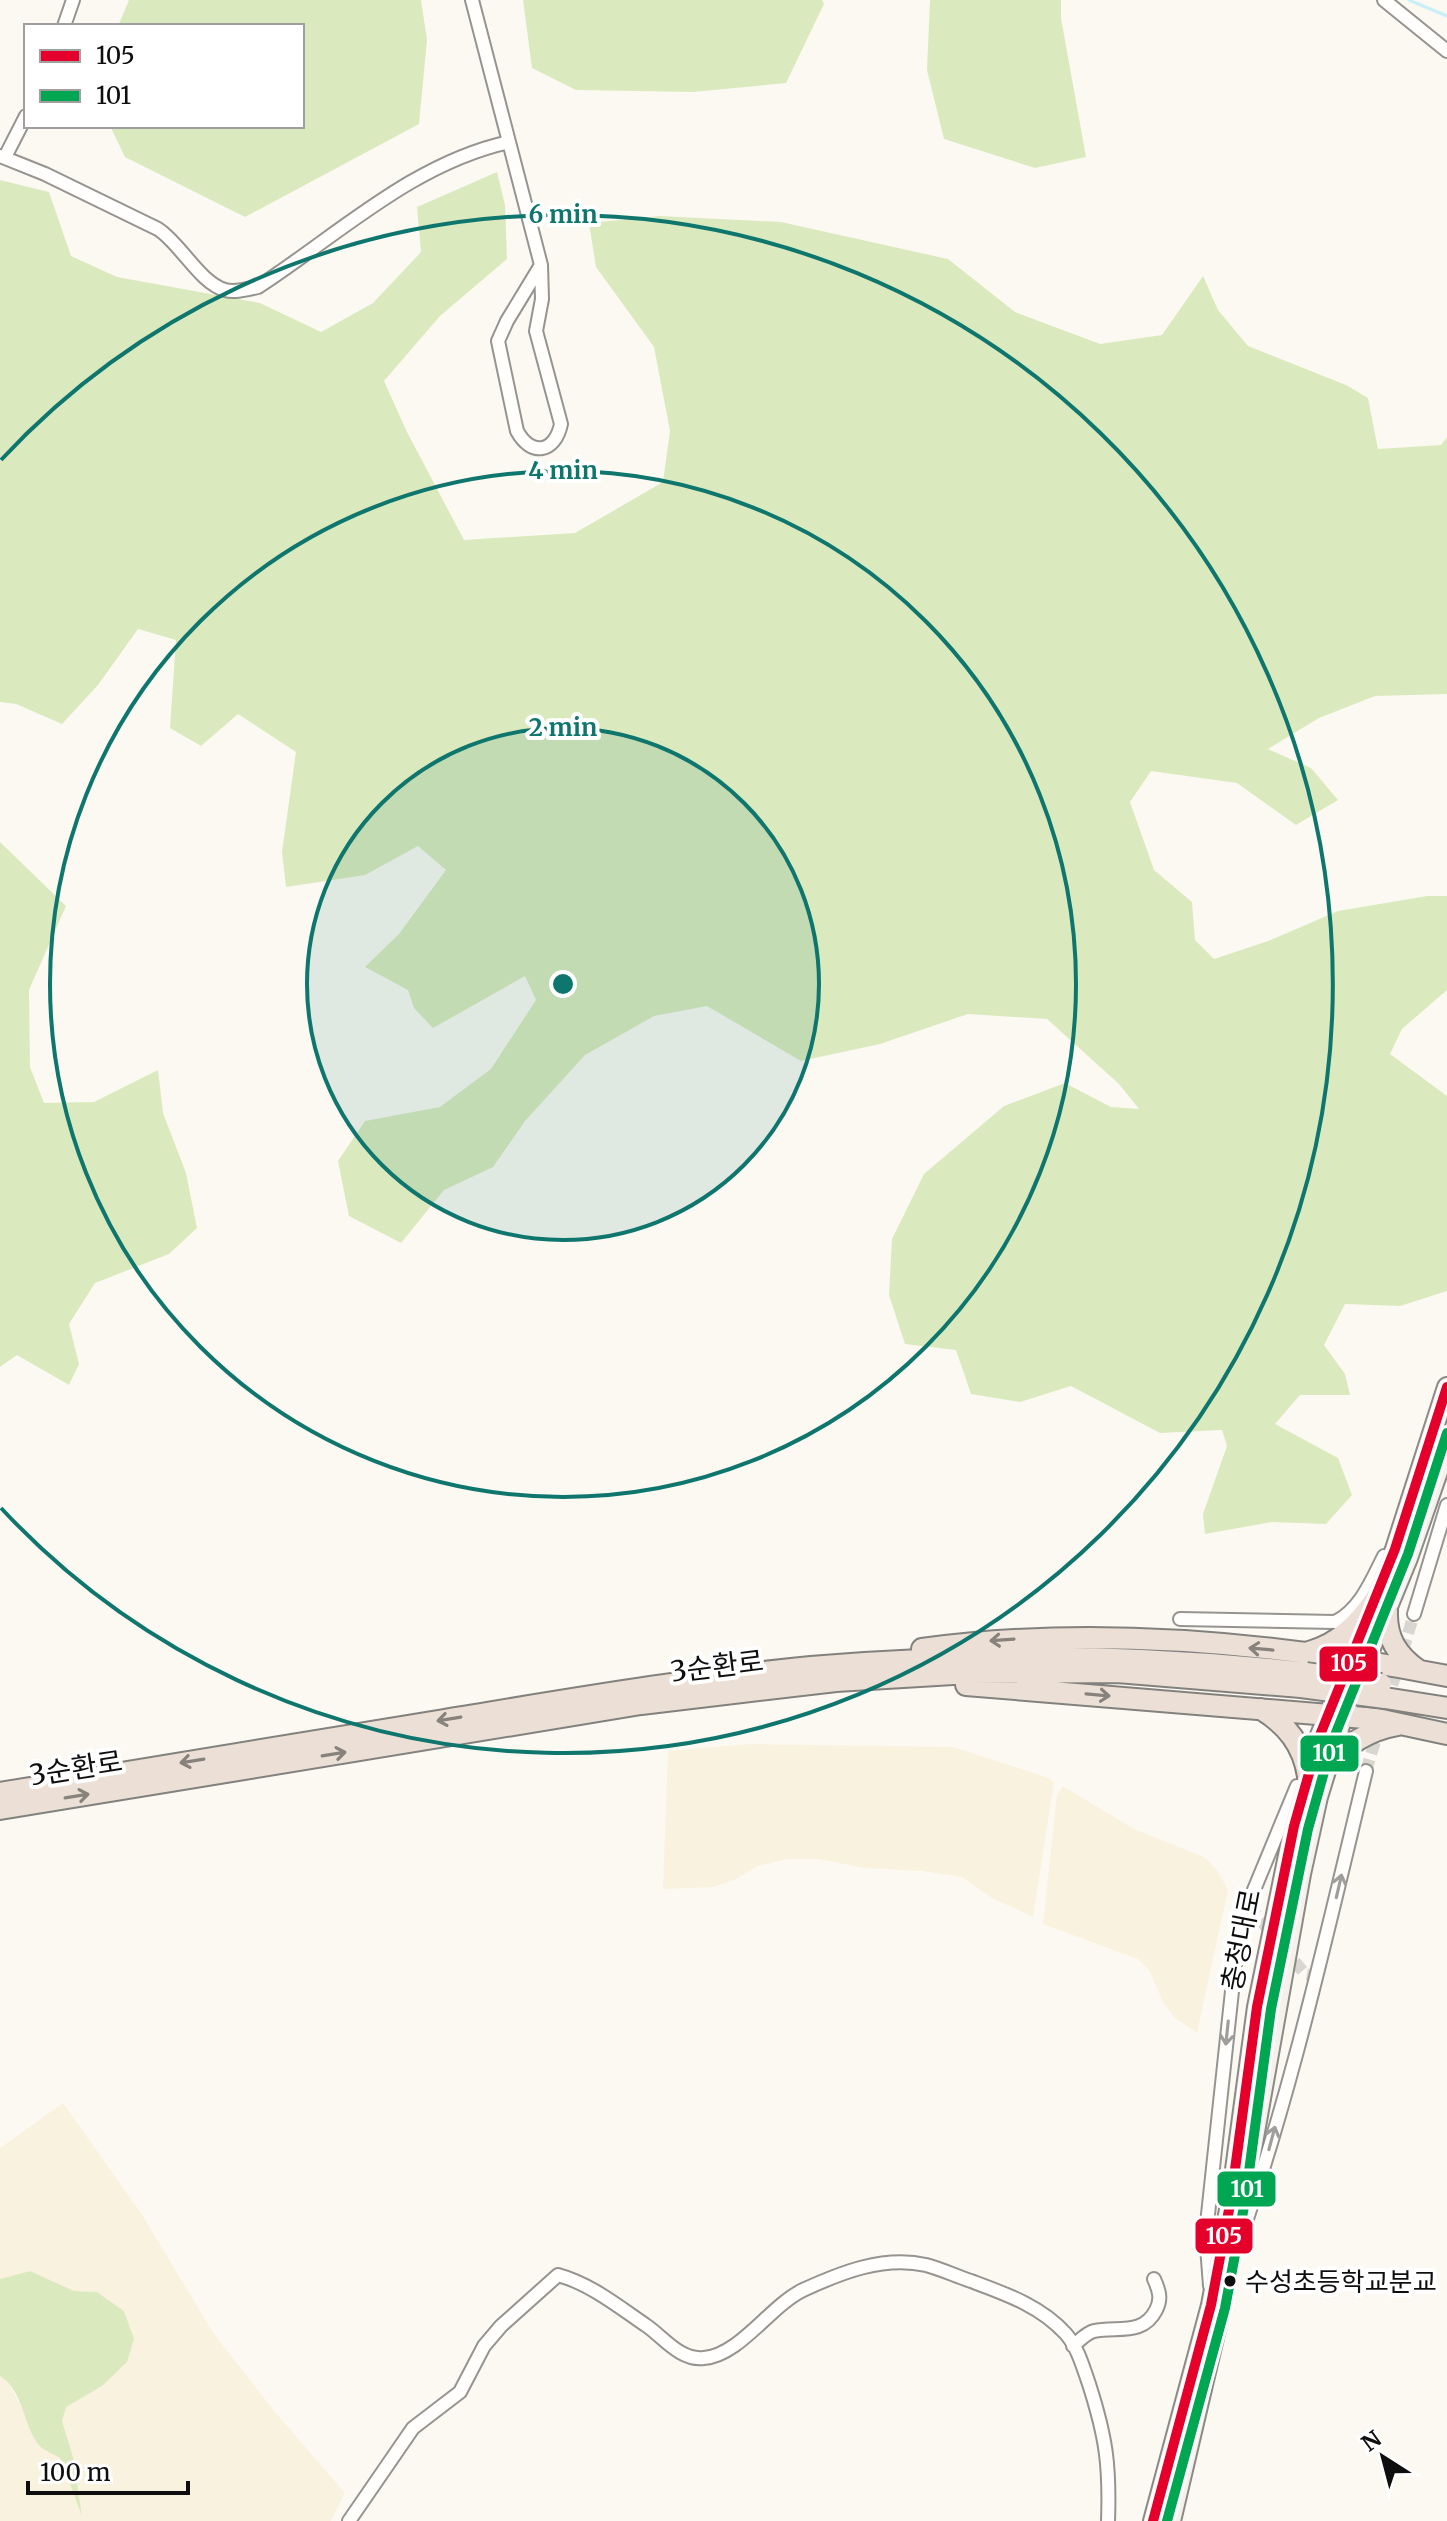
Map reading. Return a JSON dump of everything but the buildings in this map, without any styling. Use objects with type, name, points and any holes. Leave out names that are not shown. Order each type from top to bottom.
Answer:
[{"type":"highway","points":[[1304,1671],[1323,1648],[1381,1605],[1391,1640],[1400,1654],[1418,1670],[1447,1676]]},
{"type":"highway","points":[[1304,1671],[1329,1656],[1359,1659],[1388,1683]]},
{"type":"highway","points":[[1328,1714],[1329,1656]]},
{"type":"highway","name":"3순환로","points":[[0,1793],[516,1708],[744,1675],[880,1662],[1029,1658],[1178,1662],[1304,1671],[1447,1694]]},
{"type":"highway","points":[[1377,1719],[1388,1683],[1418,1670]]},
{"type":"highway","name":"3순환로","points":[[0,1809],[574,1714],[796,1685],[970,1673],[1178,1676],[1304,1671]]},
{"type":"highway","name":"3순환로","points":[[1388,1683],[1447,1708]]},
{"type":"highway","points":[[796,1685],[978,1686],[1377,1719],[1447,1734]]},
{"type":"highway","points":[[1261,1709],[1294,1738],[1305,1759],[1308,1776]]},
{"type":"highway","points":[[1327,1767],[1349,1745],[1364,1736],[1402,1724]]},
{"type":"main road","name":"충청대로","points":[[1381,1605],[1447,1387]]},
{"type":"main road","name":"충청대로","points":[[1153,2521],[1211,2305],[1231,2199],[1259,1993],[1276,1906],[1308,1776],[1328,1714],[1359,1659],[1447,1446]]},
{"type":"main road","name":"충청대로","points":[[1171,2521],[1231,2265],[1301,1874],[1327,1767],[1328,1714]]},
{"type":"street","points":[[65,24],[73,0]]},
{"type":"street","points":[[472,0],[541,265],[542,299],[536,331],[561,424],[558,436],[548,446],[536,449],[524,443],[517,431],[498,341],[541,265]]},
{"type":"street","points":[[1384,0],[1447,51]]},
{"type":"street","points":[[24,119],[3,156],[168,235],[211,282],[225,290],[258,287],[424,174],[509,142]]},
{"type":"street","points":[[1180,1619],[1313,1623],[1335,1622],[1348,1616],[1383,1558],[1416,1483]]},
{"type":"street","points":[[1414,1614],[1447,1505]]},
{"type":"street","points":[[1231,2265],[1258,2187],[1317,1976],[1366,1771]]},
{"type":"street","points":[[1211,2305],[1206,2233],[1239,1926],[1297,1786],[1308,1776]]},
{"type":"street","points":[[349,2521],[413,2428],[460,2392],[484,2346],[501,2326],[558,2275],[575,2280],[600,2294],[678,2352],[701,2359],[728,2350],[799,2292],[861,2267],[895,2262],[925,2264],[1028,2304],[1067,2336],[1080,2359],[1107,2449],[1108,2521]]},
{"type":"street","points":[[1073,2346],[1091,2332],[1136,2328],[1146,2323],[1159,2305],[1160,2292],[1154,2279]]},
{"type":"shaded area","points":[[751,1744],[953,1747],[1049,1778],[1054,1782],[1033,1917],[990,1897],[962,1877],[865,1868],[818,1859],[788,1859],[758,1866],[714,1887],[663,1889],[668,1751]]},
{"type":"shaded area","points":[[1063,1786],[1134,1829],[1206,1858],[1228,1890],[1197,2033],[1174,2017],[1163,2002],[1149,1970],[1138,1959],[1043,1924],[1057,1794]]},
{"type":"shaded area","points":[[63,2103],[141,2213],[214,2334],[275,2412],[345,2493],[331,2521],[0,2521],[0,2376],[7,2380],[39,2446],[60,2458],[81,2511],[73,2457],[62,2421],[66,2406],[102,2386],[133,2339],[124,2311],[97,2292],[74,2291],[30,2271],[0,2279],[0,2148]]},
{"type":"green space","points":[[129,0],[421,0],[427,40],[419,124],[245,217],[125,157],[111,128],[304,128],[304,24],[119,24]]},
{"type":"green space","points":[[523,0],[822,0],[824,4],[786,83],[693,92],[576,90],[532,68]]},
{"type":"green space","points":[[930,0],[1061,0],[1061,18],[1086,157],[1035,168],[944,139],[927,70]]},
{"type":"green space","points":[[497,172],[505,205],[507,259],[440,316],[384,381],[464,540],[575,533],[663,482],[670,431],[654,347],[596,267],[589,223],[660,216],[781,222],[948,259],[1015,312],[1100,344],[1162,335],[1203,276],[1218,310],[1248,346],[1346,385],[1368,398],[1378,449],[1441,445],[1447,437],[1447,694],[1375,696],[1319,718],[1268,749],[1311,768],[1338,800],[1296,825],[1237,783],[1151,771],[1130,802],[1154,870],[1192,902],[1195,940],[1214,959],[1268,941],[1338,911],[1427,896],[1447,896],[1447,990],[1402,1029],[1390,1054],[1447,1096],[1447,1291],[1400,1306],[1345,1304],[1324,1345],[1345,1374],[1350,1395],[1300,1395],[1275,1424],[1338,1458],[1352,1495],[1326,1524],[1272,1522],[1205,1534],[1203,1514],[1227,1446],[1222,1430],[1160,1433],[1071,1386],[1020,1402],[971,1394],[956,1350],[905,1344],[889,1295],[892,1239],[924,1174],[1004,1106],[1065,1083],[1111,1107],[1139,1109],[1119,1084],[1047,1019],[968,1014],[880,1044],[801,1061],[707,1006],[654,1016],[585,1055],[525,1121],[493,1167],[444,1190],[401,1243],[349,1216],[338,1161],[365,1121],[440,1107],[491,1069],[536,1000],[525,976],[433,1028],[414,1008],[408,990],[365,967],[399,934],[446,870],[418,846],[365,875],[286,887],[282,852],[296,752],[238,714],[201,746],[170,728],[176,640],[138,629],[98,685],[62,724],[16,704],[0,702],[0,180],[49,192],[71,256],[117,277],[260,303],[321,332],[373,303],[421,252],[417,207]]},
{"type":"green space","points":[[0,842],[66,906],[29,990],[30,1067],[44,1103],[94,1102],[158,1070],[163,1113],[186,1173],[197,1228],[169,1254],[95,1283],[69,1324],[79,1364],[69,1385],[17,1355],[0,1367]]},
{"type":"green space","points":[[30,2271],[74,2291],[97,2292],[124,2311],[134,2339],[127,2362],[102,2386],[66,2407],[62,2421],[73,2457],[82,2516],[60,2458],[38,2444],[14,2390],[0,2376],[0,2279]]},
{"type":"waterway","points":[[1409,0],[1447,16]]},
{"type":"tunnel","points":[[1366,1771],[1414,1614]]},
{"type":"tunnel","points":[[1249,1906],[1305,1974],[1317,1976]]},
{"type":"transit line","name":"105","points":[[1153,2521],[1211,2305],[1231,2199],[1257,2007],[1294,1826],[1320,1735],[1395,1549],[1447,1387]]},
{"type":"transit line","name":"101","points":[[1167,2521],[1225,2308],[1245,2201],[1271,2009],[1308,1829],[1333,1740],[1408,1554],[1447,1433]]},
{"type":"place","name":"수성초등학교분교","points":[[1230,2281]]}]
